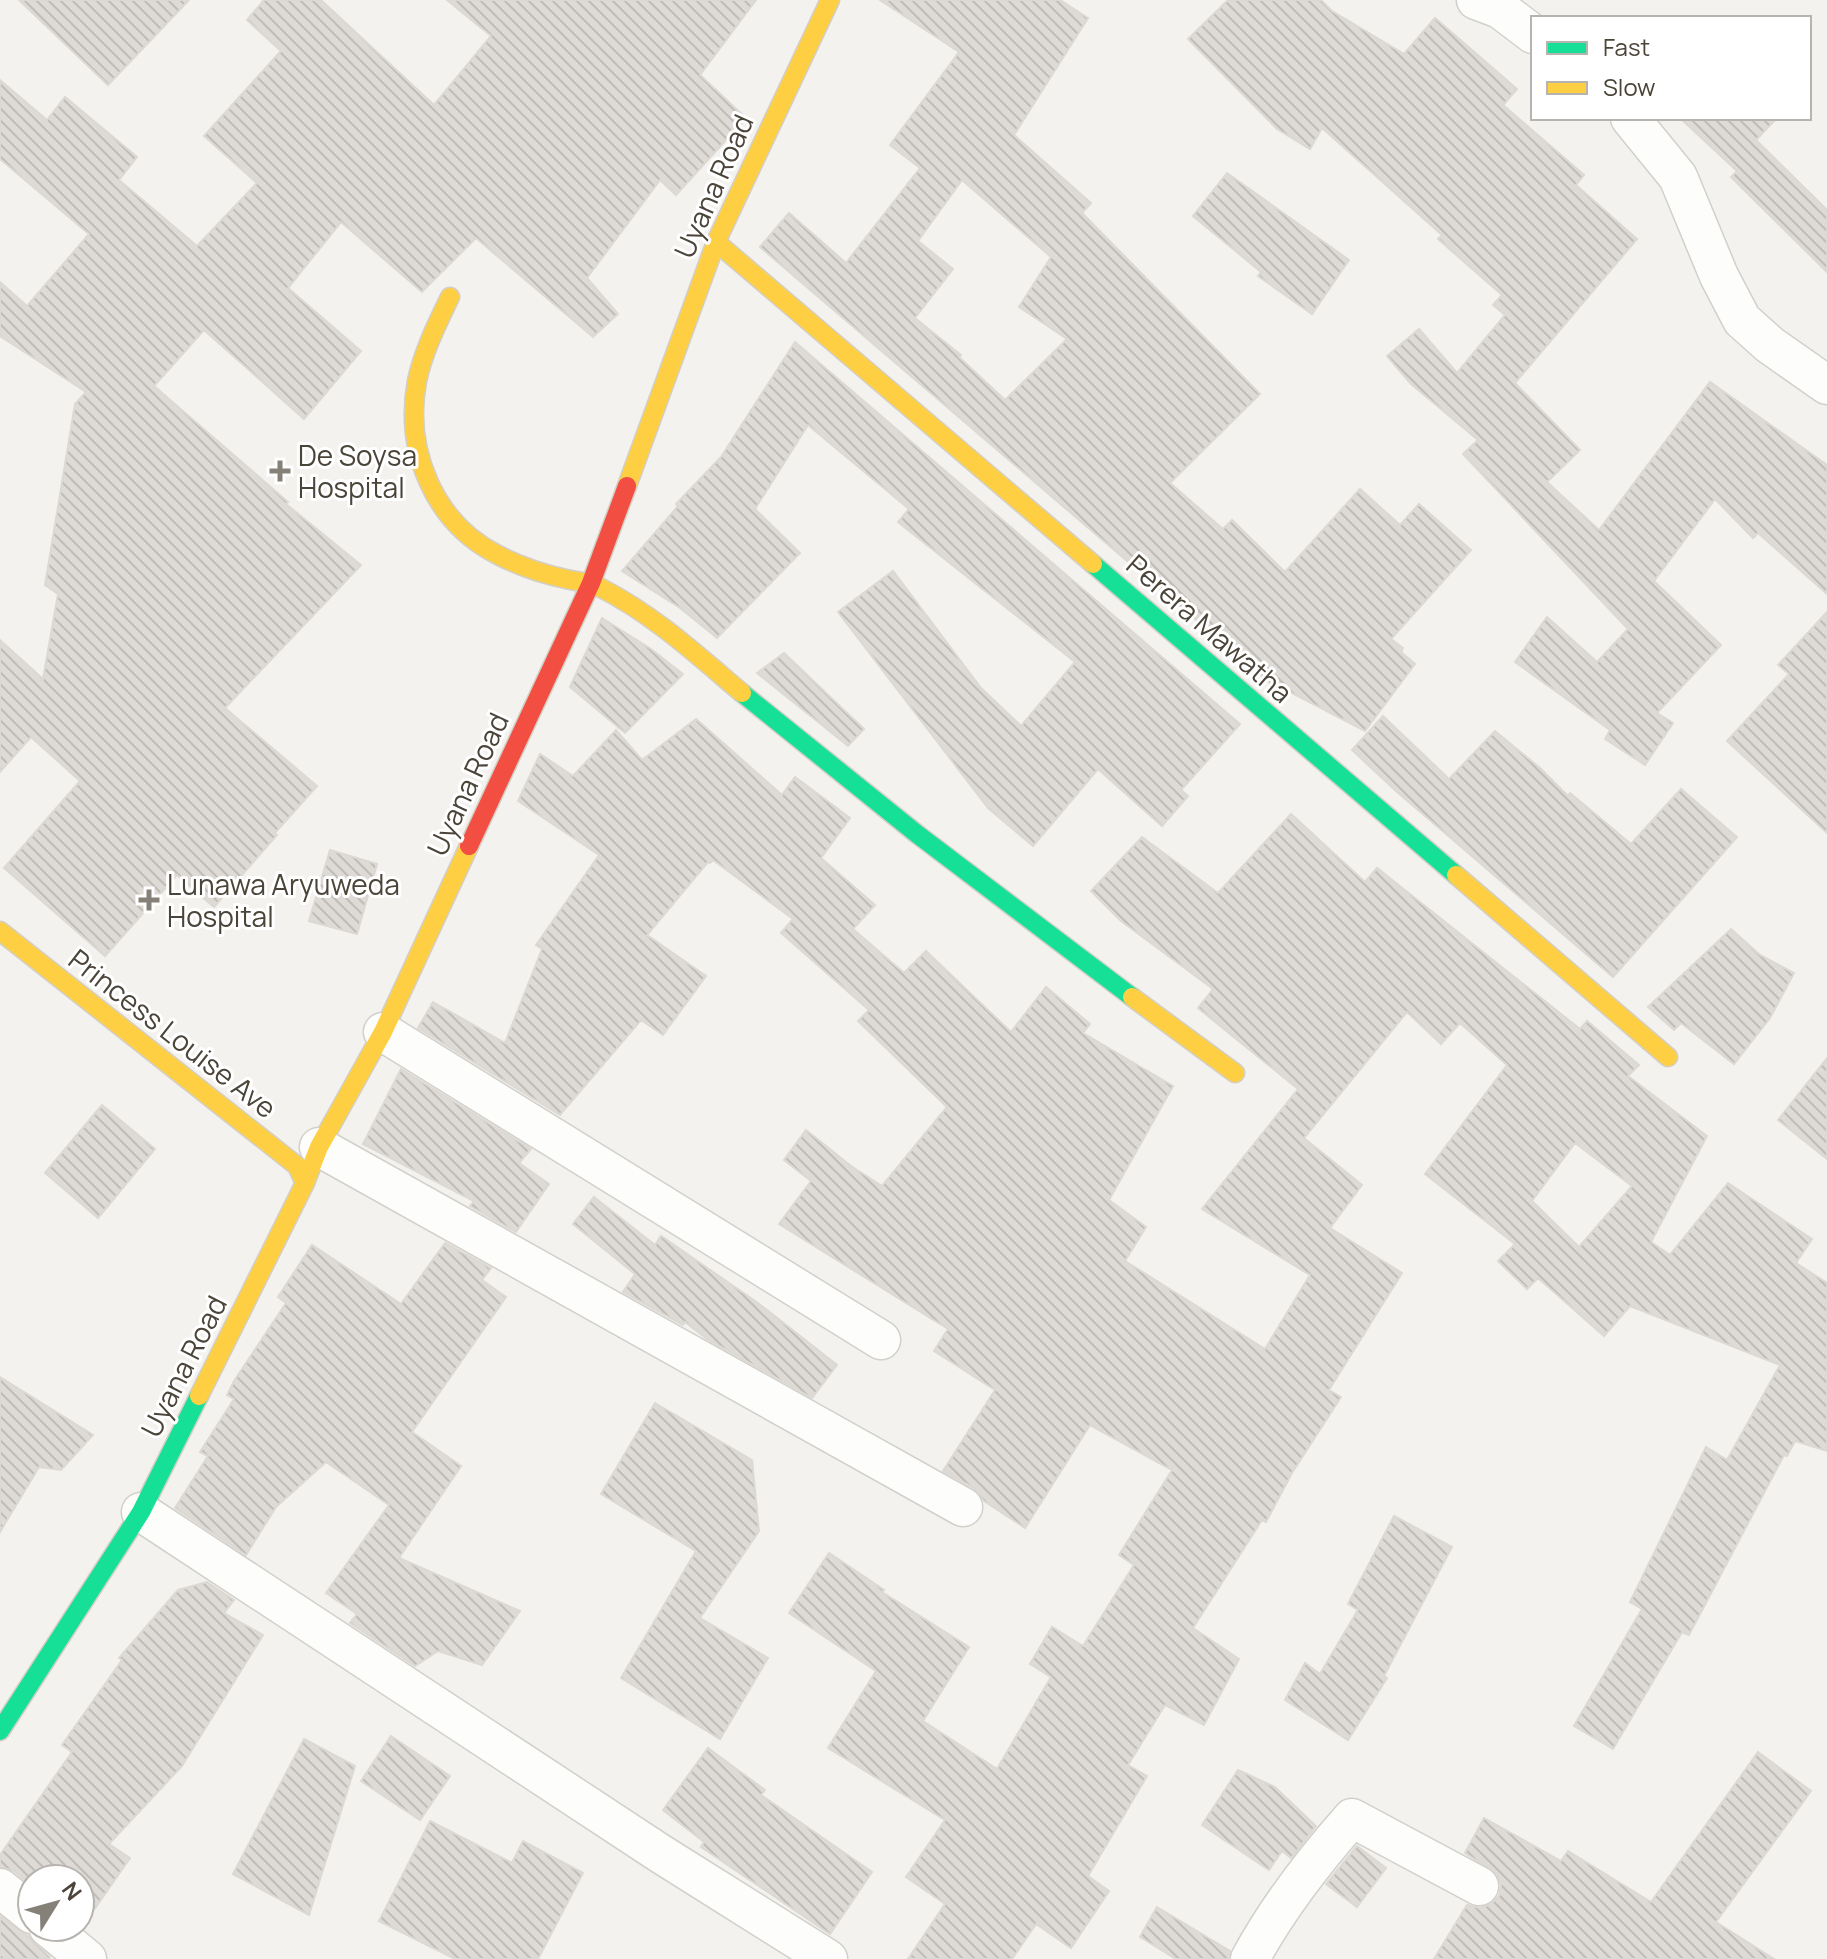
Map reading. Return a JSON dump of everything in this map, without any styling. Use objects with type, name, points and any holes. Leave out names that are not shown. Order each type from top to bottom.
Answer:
[{"type":"street","name":"Uyana Road","points":[[0,1731],[141,1512],[305,1183],[319,1147],[383,1032],[591,583],[716,242],[830,0]]},
{"type":"street","points":[[1476,0],[1500,9],[1531,32]]},
{"type":"street","points":[[1632,120],[1678,177],[1719,276],[1742,320],[1770,345],[1827,385]]},
{"type":"street","name":"Perera Mawatha","points":[[716,242],[1668,1057]]},
{"type":"street","points":[[450,297],[428,339],[413,405],[416,445],[435,494],[448,516],[466,535],[504,559],[566,579],[591,583],[655,620],[931,846],[1235,1073]]},
{"type":"street","name":"Princess Louise Ave","points":[[0,931],[297,1166],[305,1183]]},
{"type":"street","points":[[383,1032],[881,1340]]},
{"type":"street","points":[[319,1147],[963,1507]]},
{"type":"street","points":[[141,1512],[661,1854],[828,1959]]},
{"type":"street","points":[[1250,1959],[1323,1851],[1352,1818],[1479,1886]]},
{"type":"street","points":[[0,1888],[16,1901]]},
{"type":"street","points":[[68,1943],[87,1959]]},
{"type":"building","points":[[19,0],[189,0],[108,85]]},
{"type":"building","points":[[264,0],[321,0],[434,105],[491,36],[447,0],[756,0],[700,75],[746,118],[676,195],[660,180],[587,278],[618,314],[593,337],[476,238],[422,292],[341,222],[288,288],[361,351],[304,419],[204,330],[154,386],[288,502],[286,504],[361,565],[225,708],[317,786],[214,907],[177,875],[105,956],[4,868],[80,781],[31,737],[0,772],[0,640],[43,679],[58,594],[45,585],[75,404],[86,392],[0,336],[0,282],[27,306],[89,234],[0,159],[0,80],[47,120],[65,97],[137,157],[119,180],[197,246],[257,183],[204,136],[281,51],[247,20]]},
{"type":"building","points":[[880,0],[1060,0],[1088,18],[1014,135],[1091,203],[1082,213],[1260,394],[1170,483],[1223,529],[1232,520],[1285,572],[1360,489],[1400,525],[1419,504],[1471,550],[1391,639],[1403,648],[1401,652],[1415,664],[1365,731],[1290,692],[1286,697],[760,247],[789,213],[846,263],[920,168],[890,145],[959,52]],"holes":[[[962,180],[1051,257],[1019,307],[1067,339],[1005,400],[959,357],[961,355],[915,318],[953,269],[918,241]]]},
{"type":"building","points":[[1228,0],[1321,0],[1332,11],[1404,54],[1435,18],[1517,89],[1503,105],[1584,175],[1576,185],[1637,239],[1515,383],[1580,450],[1547,482],[1599,530],[1710,382],[1827,465],[1827,594],[1758,533],[1753,538],[1715,499],[1654,581],[1721,645],[1657,713],[1673,723],[1645,765],[1605,739],[1610,730],[1515,662],[1547,617],[1597,662],[1628,629],[1463,454],[1478,440],[1411,384],[1387,356],[1419,329],[1457,373],[1505,315],[1493,305],[1502,295],[1438,239],[1442,235],[1322,128],[1310,149],[1277,129],[1188,39]]},
{"type":"building","points":[[1682,120],[1775,120],[1756,140],[1827,210],[1827,272],[1731,177],[1737,171]]},
{"type":"building","points":[[1227,173],[1349,260],[1312,314],[1258,276],[1261,272],[1193,216]]},
{"type":"building","points":[[795,342],[1240,724],[1181,790],[1188,796],[1162,826],[1098,769],[1033,846],[988,808],[838,612],[893,571],[981,688],[1021,726],[1075,662],[898,522],[909,509],[808,425],[755,509],[800,553],[717,638],[680,608],[622,571],[678,506],[676,504],[721,457]]},
{"type":"building","points":[[1827,612],[1827,833],[1727,741],[1789,674],[1778,665]]},
{"type":"building","points":[[602,618],[683,674],[625,733],[570,687]]},
{"type":"building","points":[[784,653],[864,729],[848,746],[757,673]]},
{"type":"building","points":[[1383,716],[1449,779],[1495,731],[1568,796],[1570,793],[1631,844],[1681,789],[1737,837],[1613,977],[1352,750]]},
{"type":"building","points":[[696,719],[782,795],[795,777],[850,818],[821,858],[875,905],[853,929],[904,973],[926,951],[1011,1032],[1046,987],[1090,1024],[1083,1033],[1173,1086],[1109,1200],[1146,1227],[1125,1261],[1265,1349],[1310,1275],[1202,1209],[1298,1089],[1198,1008],[1213,989],[1121,921],[1091,891],[1142,837],[1218,893],[1291,814],[1365,882],[1377,868],[1580,1029],[1587,1021],[1639,1065],[1628,1076],[1707,1136],[1651,1242],[1670,1255],[1728,1183],[1812,1239],[1796,1263],[1827,1283],[1827,1451],[1795,1441],[1787,1456],[1784,1455],[1689,1635],[1682,1632],[1613,1749],[1574,1726],[1642,1609],[1630,1602],[1706,1447],[1727,1460],[1780,1365],[1630,1306],[1604,1336],[1538,1278],[1527,1289],[1498,1261],[1515,1244],[1425,1174],[1507,1065],[1460,1023],[1441,1044],[1407,1012],[1304,1138],[1362,1185],[1330,1228],[1402,1273],[1329,1390],[1341,1397],[1292,1473],[1266,1522],[1262,1520],[1193,1628],[1239,1659],[1204,1725],[1165,1705],[1128,1765],[1147,1776],[1088,1876],[1109,1891],[1071,1948],[1036,1924],[1012,1959],[908,1959],[945,1904],[906,1877],[945,1820],[828,1748],[876,1671],[789,1613],[829,1553],[884,1590],[882,1592],[969,1647],[923,1721],[997,1769],[1051,1677],[1030,1664],[1052,1627],[1083,1646],[1134,1565],[1119,1555],[1172,1470],[1090,1425],[1025,1528],[984,1501],[974,1488],[943,1471],[995,1390],[934,1351],[948,1329],[779,1224],[811,1181],[784,1160],[806,1130],[882,1186],[947,1107],[858,1021],[869,1010],[781,933],[793,919],[713,860],[708,862],[647,935],[706,976],[663,1035],[641,1020],[560,1115],[418,1028],[433,1002],[505,1043],[542,949],[536,945],[599,855],[518,801],[540,754],[573,776],[616,730],[642,760]],"holes":[[[1575,1143],[1632,1186],[1579,1247],[1532,1201]]]},
{"type":"building","points":[[330,850],[377,864],[357,934],[309,921]]},
{"type":"building","points":[[1731,929],[1760,955],[1794,973],[1770,1018],[1734,1064],[1681,1023],[1674,1030],[1648,1007]]},
{"type":"building","points":[[1827,1058],[1827,1159],[1778,1120]]},
{"type":"building","points":[[401,1069],[531,1149],[519,1163],[549,1184],[516,1232],[470,1206],[474,1201],[363,1144]]},
{"type":"building","points":[[102,1105],[155,1149],[98,1218],[45,1173]]},
{"type":"building","points":[[594,1197],[655,1245],[661,1236],[758,1303],[837,1365],[812,1398],[707,1339],[685,1322],[683,1325],[623,1292],[635,1274],[573,1224]]},
{"type":"building","points":[[445,1243],[491,1268],[482,1280],[506,1297],[412,1432],[461,1466],[399,1558],[520,1611],[482,1665],[438,1651],[415,1666],[350,1623],[357,1614],[326,1593],[389,1505],[326,1462],[276,1507],[246,1555],[175,1508],[208,1456],[200,1452],[234,1399],[227,1395],[234,1381],[286,1303],[278,1297],[312,1245],[401,1304]]},
{"type":"building","points":[[0,1377],[93,1435],[61,1470],[39,1467],[0,1532]]},
{"type":"building","points":[[655,1403],[752,1460],[759,1531],[700,1618],[768,1658],[720,1739],[621,1678],[696,1551],[601,1494]]},
{"type":"building","points":[[1394,1516],[1452,1547],[1384,1676],[1387,1678],[1348,1740],[1285,1700],[1305,1663],[1320,1674],[1358,1610],[1348,1604]]},
{"type":"building","points":[[207,1582],[234,1600],[224,1613],[263,1635],[182,1766],[109,1844],[130,1858],[96,1907],[96,1863],[16,1863],[16,1873],[0,1867],[0,1855],[72,1752],[62,1745],[122,1660],[119,1658],[178,1590]]},
{"type":"building","points":[[391,1736],[450,1776],[420,1820],[361,1781]]},
{"type":"building","points":[[304,1739],[355,1766],[309,1915],[233,1874]]},
{"type":"building","points":[[708,1748],[765,1790],[761,1795],[872,1872],[830,1934],[701,1847],[704,1842],[663,1810]]},
{"type":"building","points":[[1758,1752],[1811,1791],[1716,1922],[1774,1959],[1434,1959],[1467,1905],[1480,1908],[1491,1904],[1499,1896],[1501,1885],[1497,1874],[1465,1853],[1484,1818],[1561,1861],[1568,1851],[1651,1902]]},
{"type":"building","points":[[1238,1770],[1275,1787],[1316,1826],[1291,1858],[1282,1851],[1269,1870],[1202,1825]]},
{"type":"building","points":[[430,1821],[512,1863],[523,1841],[583,1873],[538,1959],[455,1959],[379,1921]]},
{"type":"building","points":[[1357,1846],[1386,1868],[1357,1907],[1326,1884]]},
{"type":"building","points":[[1157,1907],[1230,1951],[1228,1959],[1176,1959],[1140,1937]]},
{"type":"building","points":[[0,1916],[16,1927],[16,1943],[35,1943],[50,1957],[49,1959],[0,1959]]},
{"type":"traffic: fast","points":[[1093,564],[1456,875]]},
{"type":"traffic: fast","points":[[742,693],[917,834],[1132,997]]},
{"type":"traffic: fast","points":[[0,1731],[141,1512],[199,1396]]},
{"type":"traffic: slow","points":[[627,486],[716,242],[830,0]]},
{"type":"traffic: slow","points":[[716,242],[1093,564]]},
{"type":"traffic: slow","points":[[450,297],[423,359],[414,407],[420,458],[441,504],[457,524],[498,555],[540,572],[593,584],[639,610],[742,693]]},
{"type":"traffic: slow","points":[[199,1396],[305,1183],[319,1147],[383,1032],[469,846]]},
{"type":"traffic: slow","points":[[1456,875],[1668,1057]]},
{"type":"traffic: slow","points":[[0,931],[297,1166],[305,1183]]},
{"type":"traffic: slow","points":[[1132,997],[1235,1073]]},
{"type":"traffic: jam","points":[[469,846],[591,583],[627,486]]},
{"type":"place","name":"De Soysa Hospital","points":[[280,471]]},
{"type":"place","name":"Lunawa Aryuweda Hospital","points":[[149,900]]}]
